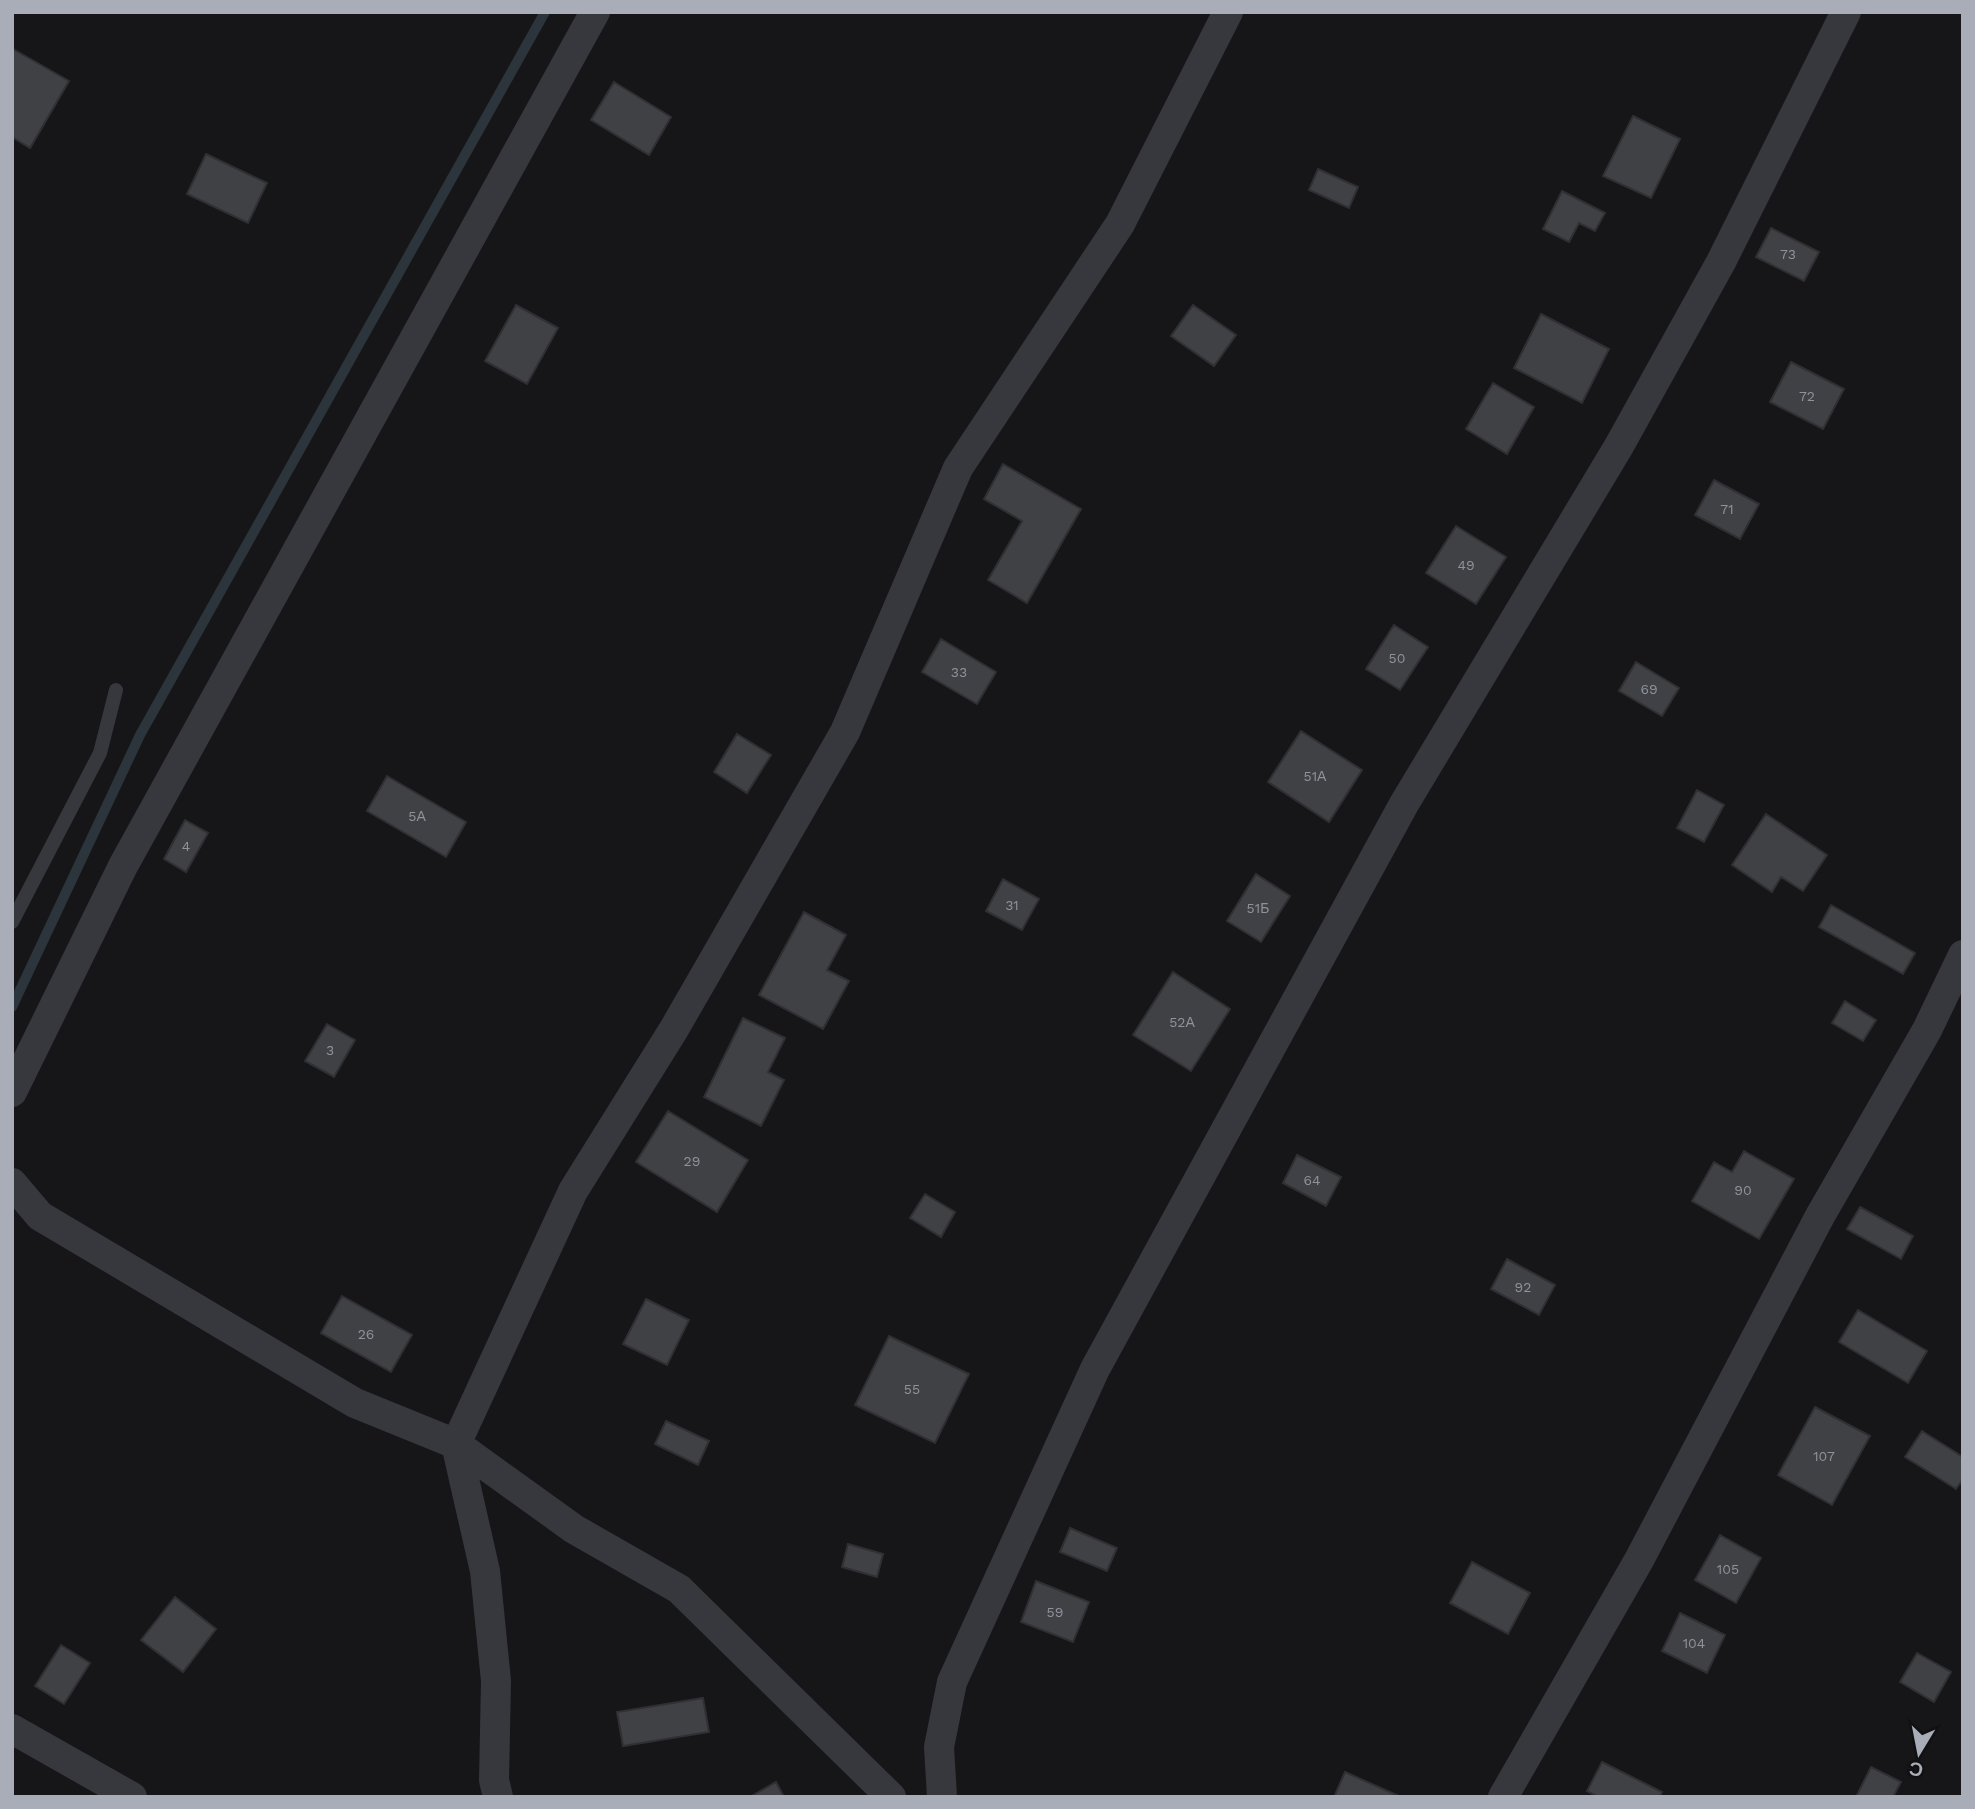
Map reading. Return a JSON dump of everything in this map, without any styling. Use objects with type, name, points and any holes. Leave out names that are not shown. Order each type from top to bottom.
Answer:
[{"type":"street","points":[[12,1091],[123,866],[596,12]]},
{"type":"street","points":[[498,1797],[494,1780],[496,1681],[485,1571],[456,1444],[573,1191],[674,1029],[845,732],[958,468],[1120,224],[1228,12]]},
{"type":"street","points":[[942,1797],[939,1748],[952,1682],[1096,1369],[1404,804],[1619,446],[1715,273],[1846,12]]},
{"type":"street","points":[[1503,1797],[1639,1560],[1820,1216],[1927,1030],[1963,955]]},
{"type":"street","points":[[12,1183],[40,1216],[344,1396],[456,1444],[573,1529],[679,1589],[891,1797]]},
{"type":"street","points":[[12,1729],[132,1797]]},
{"type":"lane","points":[[12,922],[100,753],[116,690]]},
{"type":"building","points":[[13,49],[69,81],[30,148],[12,137]]},
{"type":"building","points":[[614,82],[671,117],[649,155],[591,120]]},
{"type":"building","points":[[1633,116],[1680,139],[1651,198],[1603,176]]},
{"type":"building","points":[[206,154],[267,183],[248,223],[187,194]]},
{"type":"building","points":[[1318,169],[1358,187],[1349,208],[1309,190]]},
{"type":"building","points":[[1562,191],[1605,213],[1595,231],[1579,223],[1569,242],[1543,229]]},
{"type":"building","points":[[1771,228],[1819,252],[1804,281],[1756,257]]},
{"type":"building","points":[[516,305],[558,328],[527,384],[485,361]]},
{"type":"building","points":[[1193,305],[1236,335],[1214,366],[1171,336]]},
{"type":"building","points":[[1541,314],[1609,349],[1582,403],[1514,368]]},
{"type":"building","points":[[1791,362],[1844,389],[1823,429],[1770,402]]},
{"type":"building","points":[[1493,383],[1534,407],[1507,454],[1466,429]]},
{"type":"building","points":[[1003,464],[1081,509],[1027,603],[988,580],[1022,521],[984,499]]},
{"type":"building","points":[[1714,480],[1759,504],[1740,539],[1695,515]]},
{"type":"building","points":[[1456,526],[1506,557],[1476,604],[1426,573]]},
{"type":"building","points":[[1394,625],[1428,647],[1400,690],[1366,669]]},
{"type":"building","points":[[941,639],[996,672],[977,704],[922,672]]},
{"type":"building","points":[[1636,662],[1679,688],[1662,716],[1619,691]]},
{"type":"building","points":[[1301,731],[1362,770],[1329,822],[1268,782]]},
{"type":"building","points":[[737,734],[771,755],[747,793],[714,772]]},
{"type":"building","points":[[387,776],[466,822],[446,857],[367,811]]},
{"type":"building","points":[[1697,790],[1724,805],[1704,842],[1677,828]]},
{"type":"building","points":[[1766,814],[1827,855],[1803,891],[1781,877],[1772,892],[1732,865]]},
{"type":"building","points":[[185,820],[208,833],[186,872],[164,859]]},
{"type":"building","points":[[1256,874],[1290,896],[1261,942],[1227,921]]},
{"type":"building","points":[[1003,879],[1039,899],[1022,930],[986,911]]},
{"type":"building","points":[[1831,905],[1915,953],[1903,974],[1819,927]]},
{"type":"building","points":[[804,912],[846,935],[827,970],[849,981],[823,1029],[759,995]]},
{"type":"building","points":[[1173,972],[1230,1009],[1191,1071],[1133,1035]]},
{"type":"building","points":[[1845,1001],[1876,1020],[1863,1041],[1832,1023]]},
{"type":"building","points":[[743,1018],[785,1038],[768,1072],[784,1080],[761,1126],[704,1097]]},
{"type":"building","points":[[327,1024],[355,1040],[334,1077],[305,1061]]},
{"type":"building","points":[[668,1111],[748,1160],[717,1212],[636,1162]]},
{"type":"building","points":[[1744,1151],[1794,1179],[1759,1239],[1692,1201],[1714,1162],[1732,1172]]},
{"type":"building","points":[[1297,1155],[1341,1177],[1326,1206],[1283,1183]]},
{"type":"building","points":[[925,1194],[955,1212],[941,1237],[910,1218]]},
{"type":"building","points":[[1860,1207],[1913,1236],[1901,1259],[1847,1229]]},
{"type":"building","points":[[1507,1259],[1555,1285],[1539,1315],[1491,1289]]},
{"type":"building","points":[[342,1296],[412,1335],[391,1372],[321,1333]]},
{"type":"building","points":[[646,1299],[689,1320],[667,1365],[623,1344]]},
{"type":"building","points":[[1858,1310],[1927,1351],[1908,1383],[1839,1342]]},
{"type":"building","points":[[889,1336],[969,1374],[935,1443],[855,1405]]},
{"type":"building","points":[[1815,1407],[1870,1436],[1832,1505],[1778,1475]]},
{"type":"building","points":[[666,1421],[709,1441],[698,1465],[655,1444]]},
{"type":"building","points":[[1922,1431],[1963,1457],[1963,1479],[1956,1489],[1905,1457]]},
{"type":"building","points":[[1070,1528],[1117,1548],[1107,1571],[1060,1552]]},
{"type":"building","points":[[1720,1535],[1761,1558],[1736,1603],[1695,1580]]},
{"type":"building","points":[[848,1544],[883,1554],[877,1577],[842,1567]]},
{"type":"building","points":[[1472,1562],[1530,1593],[1508,1634],[1450,1603]]},
{"type":"building","points":[[1036,1581],[1089,1602],[1073,1642],[1021,1622]]},
{"type":"building","points":[[175,1597],[216,1629],[183,1672],[141,1640]]},
{"type":"building","points":[[1680,1613],[1725,1635],[1707,1673],[1662,1651]]},
{"type":"building","points":[[61,1645],[90,1663],[64,1704],[35,1686]]},
{"type":"building","points":[[1917,1653],[1951,1672],[1934,1702],[1900,1682]]},
{"type":"building","points":[[703,1698],[709,1732],[623,1746],[617,1712]]},
{"type":"building","points":[[1602,1762],[1662,1792],[1660,1797],[1598,1797],[1587,1791]]},
{"type":"building","points":[[1871,1767],[1901,1782],[1893,1797],[1856,1797]]},
{"type":"building","points":[[1345,1772],[1401,1797],[1334,1797]]},
{"type":"building","points":[[776,1782],[784,1797],[750,1797]]},
{"type":"waterway","points":[[12,1007],[140,735],[545,12]]}]
